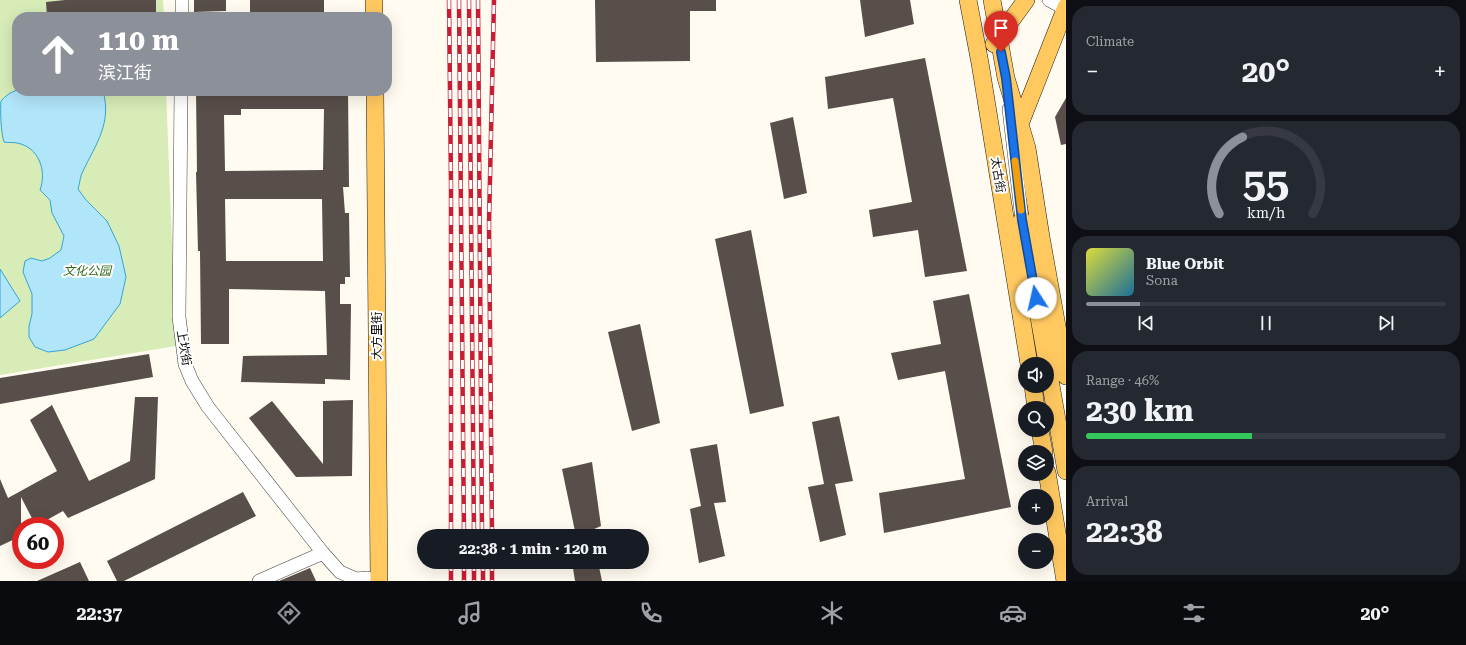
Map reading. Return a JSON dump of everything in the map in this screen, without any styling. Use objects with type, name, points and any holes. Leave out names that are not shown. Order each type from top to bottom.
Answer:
[{"type":"main road","points":[[364,0],[364,12]]},
{"type":"main road","points":[[374,0],[374,12]]},
{"type":"main road","name":"太古街","points":[[968,0],[980,64],[1028,357]]},
{"type":"main road","points":[[992,0],[1006,78],[1027,148],[1040,237],[1066,376]]},
{"type":"main road","points":[[980,64],[1026,0]]},
{"type":"main road","points":[[1020,124],[1066,8]]},
{"type":"main road","name":"大方里街","points":[[365,96],[372,580]]},
{"type":"main road","name":"大方里街","points":[[372,580],[375,96]]},
{"type":"main road","name":"太古街","points":[[1022,220],[1066,471]]},
{"type":"main road","points":[[1048,481],[1065,581]]},
{"type":"street","points":[[182,0],[182,12]]},
{"type":"street","points":[[1049,0],[1066,8]]},
{"type":"street","name":"太古街","points":[[1006,78],[1022,220]]},
{"type":"street","name":"上坎街","points":[[181,96],[179,317],[186,364],[192,382],[208,407],[323,554],[340,572],[356,579],[372,580]]},
{"type":"street","points":[[260,581],[323,554]]},
{"type":"green space","name":"文化公园","points":[[0,0],[163,0],[164,12],[12,12],[12,96],[166,96],[176,346],[0,375]]},
{"type":"water","points":[[12,92],[12,96],[104,96],[106,113],[104,123],[101,133],[82,173],[78,189],[86,200],[107,221],[119,246],[126,277],[120,304],[94,339],[65,350],[48,352],[35,347],[29,337],[29,326],[32,314],[32,294],[23,272],[25,261],[31,258],[42,261],[50,258],[61,250],[64,236],[52,213],[50,200],[40,190],[42,183],[42,168],[36,155],[25,145],[4,142],[1,122],[1,101],[8,94]]},
{"type":"water","points":[[0,269],[20,301],[0,318]]},
{"type":"building","points":[[65,0],[156,0],[156,12],[47,12],[46,2]]},
{"type":"building","points":[[194,0],[226,0],[226,11],[194,12]]},
{"type":"building","points":[[250,0],[324,0],[324,12],[250,12]]},
{"type":"building","points":[[595,0],[716,0],[716,11],[690,11],[690,61],[596,62]]},
{"type":"building","points":[[860,0],[910,0],[914,24],[865,37]]},
{"type":"building","points":[[925,58],[967,271],[925,277],[918,230],[873,237],[869,210],[912,202],[893,98],[828,109],[825,77]]},
{"type":"building","points":[[196,96],[348,96],[349,187],[343,187],[345,213],[349,213],[350,277],[345,277],[345,284],[340,284],[340,304],[351,304],[350,380],[325,379],[325,384],[241,382],[243,356],[327,355],[325,291],[229,289],[229,344],[201,344],[200,251],[198,251]],"holes":[[[241,109],[324,109],[323,170],[225,171],[224,115],[241,115]],[[225,199],[322,199],[323,261],[226,261]]]},
{"type":"building","points":[[1066,98],[1066,144],[1061,145],[1055,117]]},
{"type":"building","points":[[793,117],[807,193],[784,199],[770,123]]},
{"type":"building","points":[[751,230],[784,406],[750,414],[715,239]]},
{"type":"building","points":[[969,294],[1011,507],[884,533],[879,493],[965,479],[945,371],[898,380],[891,353],[941,344],[933,301]]},
{"type":"building","points":[[640,324],[660,423],[632,431],[608,332]]},
{"type":"building","points":[[149,354],[153,377],[0,404],[0,378]]},
{"type":"building","points":[[135,397],[158,397],[155,479],[68,518],[63,511],[52,517],[31,517],[21,497],[21,517],[12,517],[12,540],[0,546],[0,479],[8,498],[57,471],[30,420],[52,405],[89,481],[130,461]]},
{"type":"building","points":[[353,400],[352,476],[296,477],[249,418],[272,401],[323,464],[323,401]]},
{"type":"building","points":[[839,416],[853,481],[835,484],[846,535],[820,542],[808,487],[824,484],[812,422]]},
{"type":"building","points":[[717,444],[726,502],[714,503],[725,556],[699,563],[690,509],[701,506],[690,449]]},
{"type":"building","points":[[592,462],[601,526],[594,529],[575,529],[562,469]]},
{"type":"building","points":[[243,492],[256,516],[124,581],[117,581],[107,561]]},
{"type":"building","points":[[80,562],[89,581],[37,581]]},
{"type":"building","points":[[310,568],[316,581],[279,581]]},
{"type":"building","points":[[573,569],[599,569],[602,581],[575,581]]},
{"type":"railway","points":[[449,0],[451,184],[451,529]]},
{"type":"railway","points":[[459,0],[464,529]]},
{"type":"railway","points":[[469,0],[474,529]]},
{"type":"railway","points":[[478,0],[482,529]]},
{"type":"railway","points":[[492,529],[489,223],[494,0]]},
{"type":"railway","points":[[451,569],[451,581]]},
{"type":"railway","points":[[464,569],[464,581]]},
{"type":"railway","points":[[474,569],[474,581]]},
{"type":"railway","points":[[483,569],[483,581]]},
{"type":"railway","points":[[492,569],[492,581]]},
{"type":"slow traffic","points":[[1015,161],[1021,210]]},
{"type":"route","points":[[1001,52],[1006,78],[1022,220],[1036,298]]}]
